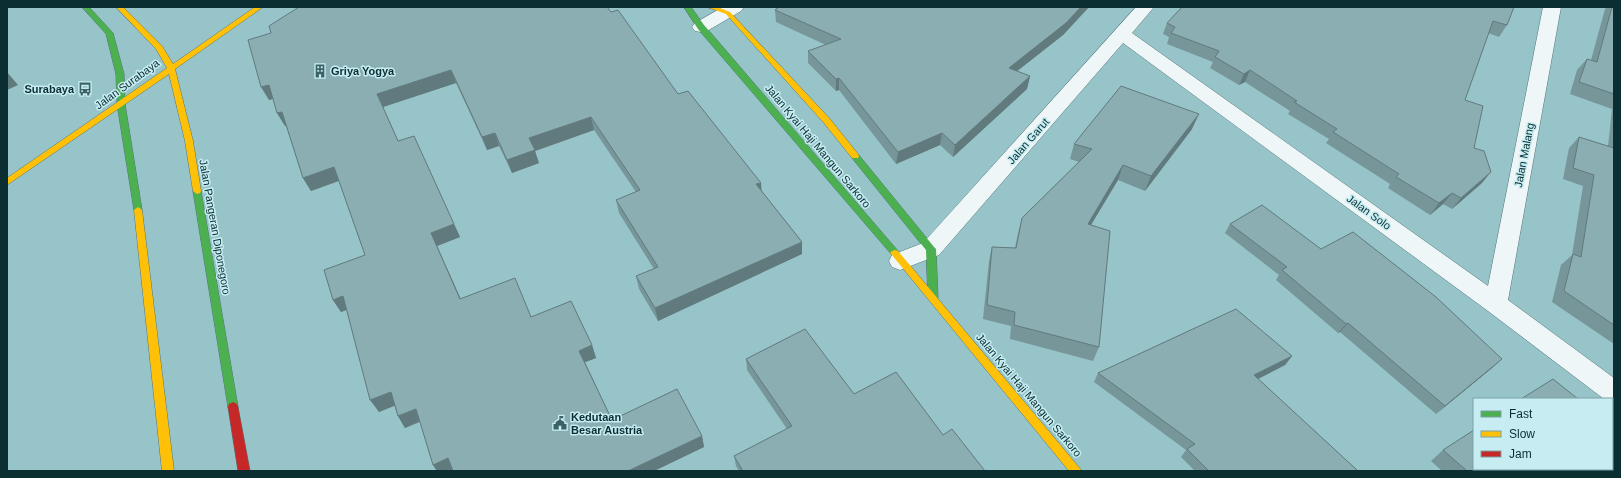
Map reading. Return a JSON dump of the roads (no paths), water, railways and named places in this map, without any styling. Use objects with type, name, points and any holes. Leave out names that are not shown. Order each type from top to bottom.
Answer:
[{"type":"street","points":[[86,7],[109,33],[120,78],[121,104],[141,229],[168,471]]},
{"type":"street","name":"Jalan Pangeran Diponegoro","points":[[119,7],[159,48],[171,67],[189,141],[244,471]]},
{"type":"street","name":"Jalan Surabaya","points":[[7,182],[121,104],[171,67],[260,7]]},
{"type":"street","name":"Jalan Kyai Haji Mangun Sarkoro","points":[[687,7],[702,27],[797,134],[1076,471]]},
{"type":"street","name":"Jalan Kyai Haji Mangun Sarkoro","points":[[710,7],[731,10],[931,249]]},
{"type":"street","name":"Jalan Garut","points":[[900,260],[931,249],[1145,7]]},
{"type":"street","name":"Jalan Malang","points":[[1496,304],[1552,7]]},
{"type":"street","points":[[702,27],[731,10]]},
{"type":"street","name":"Jalan Solo","points":[[1122,34],[1496,304],[1614,392]]},
{"type":"street","points":[[931,249],[933,298]]},
{"type":"place","name":"Griya Yogya","points":[[320,71]]},
{"type":"place","name":"Surabaya","points":[[85,89]]},
{"type":"place","name":"Kedutaan Besar Austria","points":[[560,423]]}]
